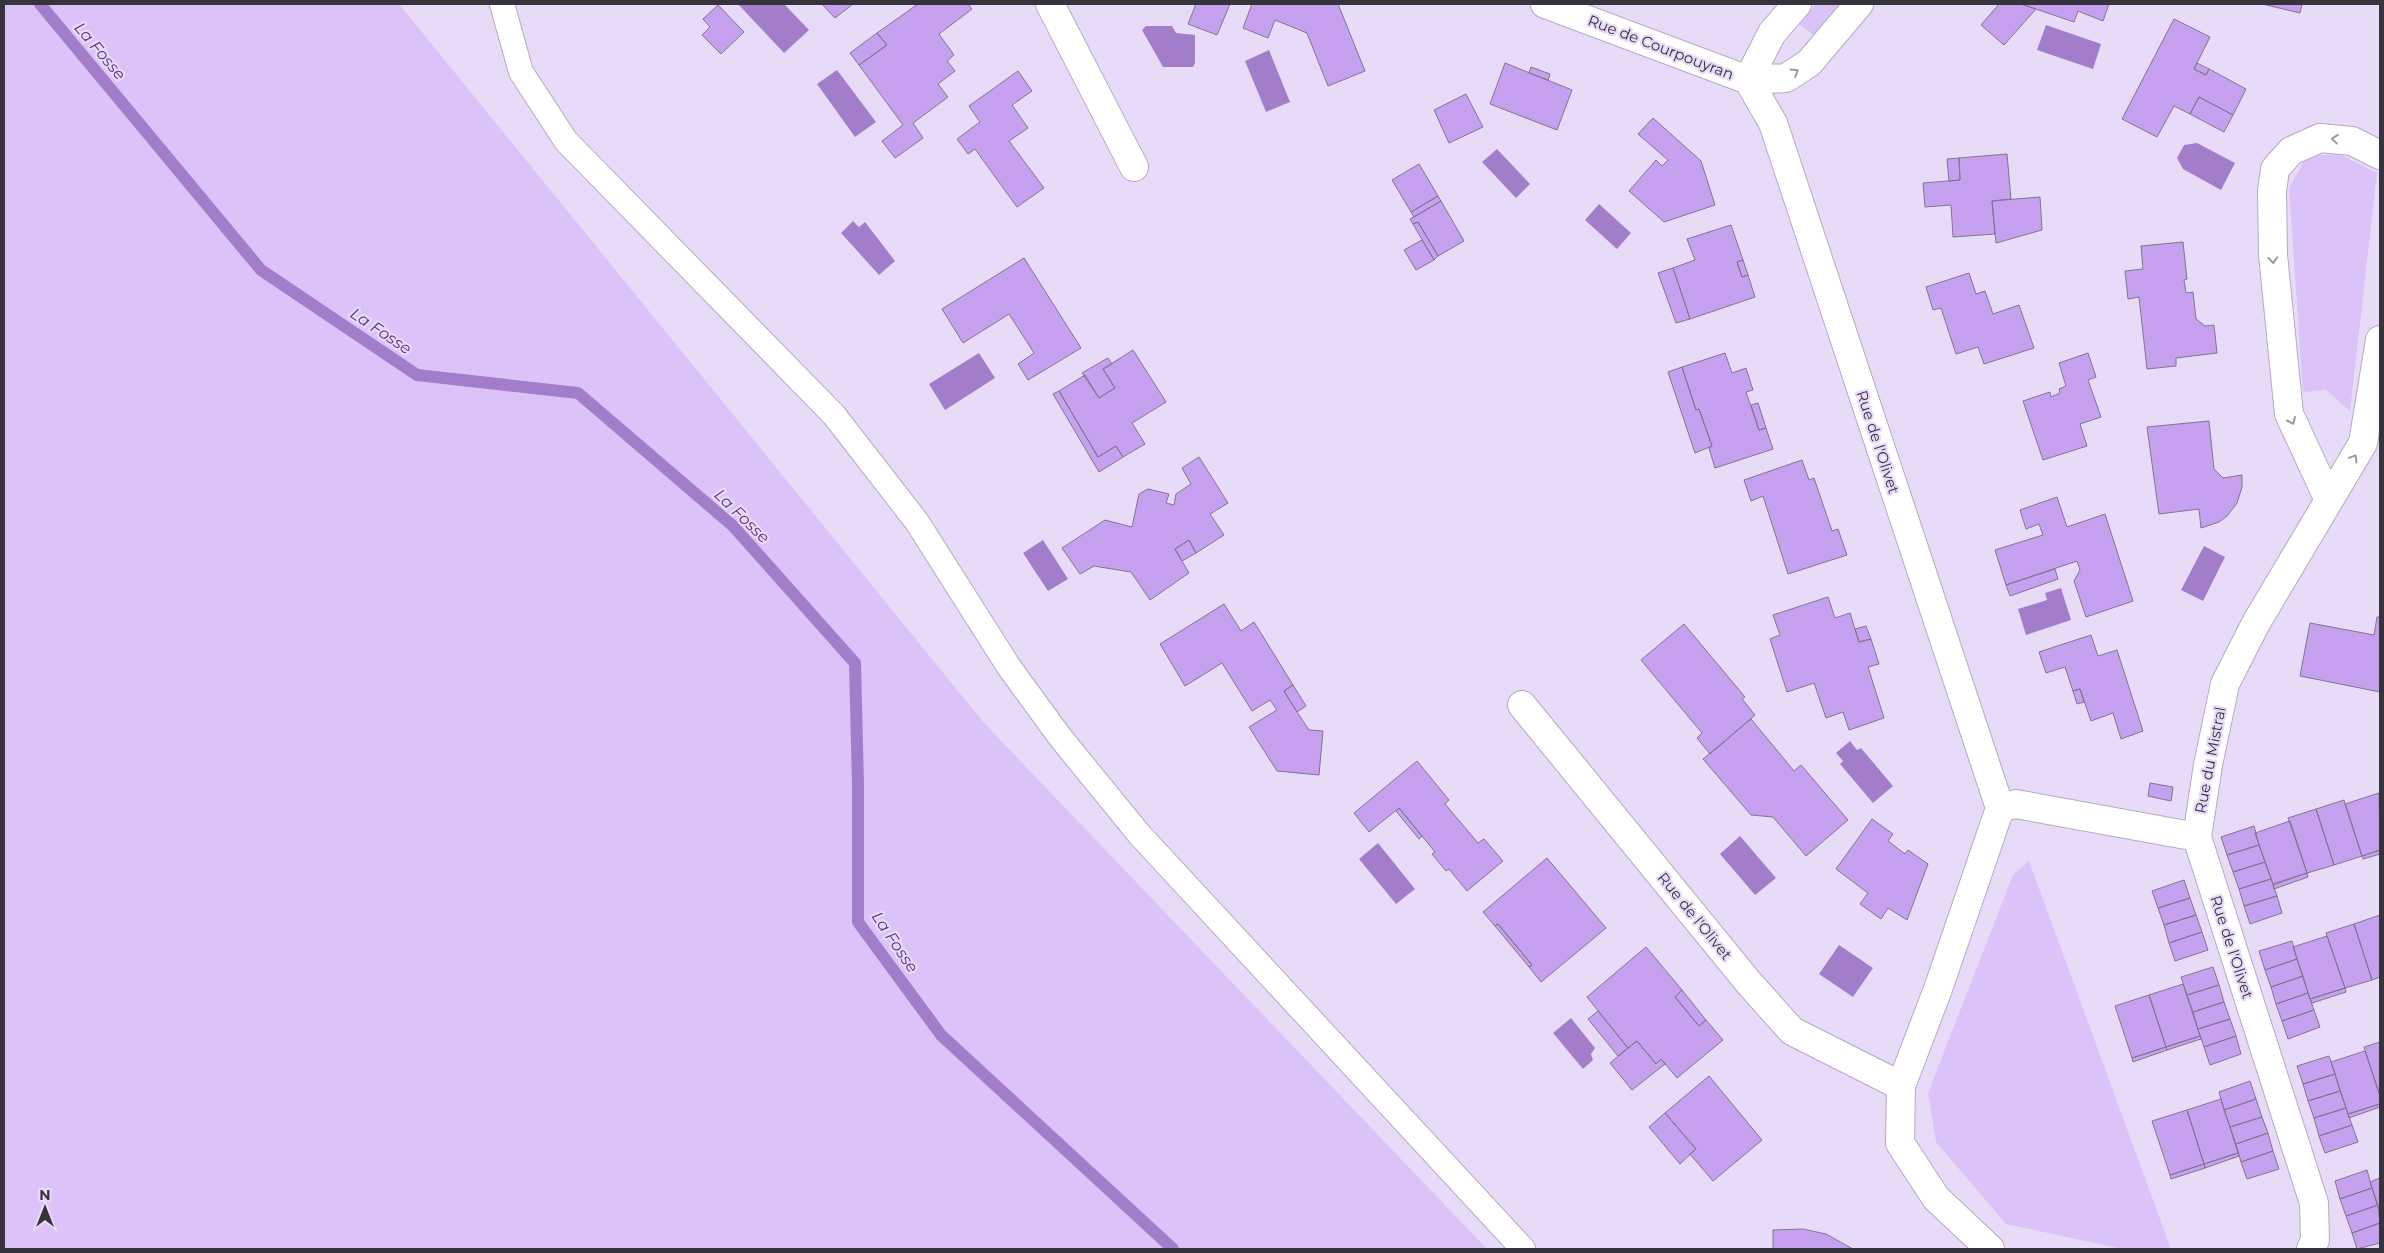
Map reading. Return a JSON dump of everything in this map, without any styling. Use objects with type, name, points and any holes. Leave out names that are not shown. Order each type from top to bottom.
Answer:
[{"type":"street","points":[[1050,4],[1134,167]]},
{"type":"street","name":"Rue de Courpouyran","points":[[1545,4],[1748,80]]},
{"type":"street","points":[[1748,80],[1772,33],[1797,4]]},
{"type":"street","points":[[1748,80],[1786,78],[1809,63],[1859,4]]},
{"type":"street","name":"Rue de l'Olivet","points":[[1748,80],[1773,123],[2000,808]]},
{"type":"street","points":[[2329,500],[2289,414],[2273,255],[2272,190],[2275,169],[2291,151],[2320,138],[2352,141],[2380,155]]},
{"type":"street","name":"Rue du Mistral","points":[[2197,836],[2208,765],[2225,684],[2256,623],[2363,443],[2380,340]]},
{"type":"street","name":"Rue de l'Olivet","points":[[1522,705],[1749,983],[1792,1031],[1887,1081],[1901,1086]]},
{"type":"street","points":[[1990,1249],[1936,1198],[1900,1143],[1901,1086],[1938,989],[2000,808],[2016,804],[2197,836]]},
{"type":"street","name":"Rue de l'Olivet","points":[[2197,836],[2314,1203],[2316,1240],[2311,1249]]},
{"type":"lane","points":[[502,4],[521,72],[566,141],[834,415],[917,522],[1009,667],[1139,834],[1523,1249]]},
{"type":"shaded area","points":[[4,4],[399,4],[984,723],[1487,1249],[4,1249]]},
{"type":"shaded area","points":[[738,4],[784,4],[809,30],[784,53]]},
{"type":"shaded area","points":[[1816,4],[1846,4],[1818,38],[1799,24]]},
{"type":"shaded area","points":[[2046,25],[2101,44],[2093,69],[2037,50]]},
{"type":"shaded area","points":[[1146,26],[1172,26],[1176,33],[1195,35],[1195,63],[1193,67],[1163,67],[1142,30]]},
{"type":"shaded area","points":[[1269,50],[1290,102],[1266,112],[1245,61]]},
{"type":"shaded area","points":[[837,70],[876,122],[855,137],[817,84]]},
{"type":"shaded area","points":[[2197,143],[2235,163],[2221,190],[2183,169],[2177,158],[2184,145]]},
{"type":"shaded area","points":[[1497,149],[1530,184],[1516,198],[1482,162]]},
{"type":"shaded area","points":[[2340,154],[2377,173],[2350,411],[2326,390],[2303,392],[2289,188],[2307,156]]},
{"type":"shaded area","points":[[1599,204],[1631,233],[1617,249],[1585,220]]},
{"type":"shaded area","points":[[853,221],[859,227],[865,222],[895,261],[879,275],[841,233]]},
{"type":"shaded area","points":[[979,353],[995,378],[945,410],[929,384]]},
{"type":"shaded area","points":[[1043,540],[1068,579],[1048,591],[1023,553]]},
{"type":"shaded area","points":[[2204,546],[2225,557],[2203,601],[2181,590]]},
{"type":"shaded area","points":[[2061,588],[2071,620],[2026,635],[2018,609],[2047,600],[2045,593]]},
{"type":"shaded area","points":[[1850,741],[1857,750],[1861,748],[1893,786],[1873,803],[1840,764],[1843,761],[1836,753]]},
{"type":"shaded area","points":[[1740,836],[1776,878],[1755,895],[1720,854]]},
{"type":"shaded area","points":[[1378,843],[1415,889],[1396,904],[1359,859]]},
{"type":"shaded area","points":[[2029,861],[2171,1249],[2122,1249],[2006,1224],[1936,1142],[1928,1093],[2013,875]]},
{"type":"shaded area","points":[[1839,945],[1873,968],[1853,997],[1819,974]]},
{"type":"shaded area","points":[[1571,1018],[1595,1048],[1591,1054],[1593,1060],[1583,1069],[1553,1033]]},
{"type":"building","points":[[822,4],[853,4],[835,18]]},
{"type":"building","points":[[918,4],[968,4],[972,9],[939,34],[954,55],[947,61],[955,71],[938,84],[948,97],[913,123],[923,138],[895,158],[882,141],[903,125],[859,65],[887,45],[877,33]]},
{"type":"building","points":[[1196,4],[1230,4],[1217,35],[1188,24]]},
{"type":"building","points":[[1252,4],[1338,4],[1365,71],[1328,86],[1307,33],[1275,20],[1268,38],[1243,28]]},
{"type":"building","points":[[1999,4],[2021,4],[2036,9],[2004,45],[1981,25]]},
{"type":"building","points":[[2021,4],[2109,4],[2103,21],[2078,11],[2074,22]]},
{"type":"building","points":[[2262,4],[2302,4],[2300,13]]},
{"type":"building","points":[[718,5],[744,32],[721,54],[702,35],[710,27],[703,19]]},
{"type":"building","points":[[2174,19],[2210,37],[2194,69],[2206,75],[2209,69],[2246,89],[2233,115],[2199,97],[2190,114],[2174,106],[2157,137],[2122,119]]},
{"type":"building","points":[[877,33],[887,45],[859,65],[850,53]]},
{"type":"building","points":[[1505,63],[1572,90],[1557,130],[1490,104]]},
{"type":"building","points":[[2197,63],[2209,69],[2206,75],[2194,69]]},
{"type":"building","points":[[1531,67],[1550,74],[1548,80],[1529,73]]},
{"type":"building","points":[[1018,71],[1032,91],[1012,105],[1028,128],[1009,141],[1044,188],[1017,207],[975,149],[968,154],[957,139],[980,122],[969,106]]},
{"type":"building","points":[[1466,94],[1483,127],[1449,143],[1434,110]]},
{"type":"building","points":[[2199,97],[2233,115],[2224,132],[2190,114]]},
{"type":"building","points":[[1653,118],[1701,161],[1715,205],[1664,222],[1629,191],[1656,160],[1662,166],[1668,160],[1638,134]]},
{"type":"building","points":[[2007,154],[2011,199],[1992,201],[1995,234],[1953,237],[1951,205],[1925,207],[1923,183],[1960,180],[1959,158]]},
{"type":"building","points":[[1959,158],[1960,180],[1949,181],[1947,159]]},
{"type":"building","points":[[1419,164],[1438,196],[1411,212],[1392,180]]},
{"type":"building","points":[[1438,196],[1441,201],[1414,217],[1411,212]]},
{"type":"building","points":[[2040,197],[2042,230],[1996,243],[1992,201]]},
{"type":"building","points":[[1441,201],[1464,241],[1438,256],[1418,222],[1413,224],[1410,219]]},
{"type":"building","points":[[1418,222],[1438,256],[1434,260],[1413,224]]},
{"type":"building","points":[[1731,225],[1743,260],[1737,262],[1742,277],[1748,275],[1755,297],[1690,319],[1673,268],[1695,260],[1687,239]]},
{"type":"building","points":[[1422,240],[1434,260],[1416,270],[1404,250]]},
{"type":"building","points":[[2183,242],[2187,279],[2184,280],[2186,293],[2193,292],[2196,319],[2205,326],[2214,325],[2217,353],[2176,358],[2176,366],[2147,369],[2139,297],[2128,299],[2125,271],[2143,269],[2141,246]]},
{"type":"building","points":[[1024,258],[1081,348],[1028,380],[1018,364],[1034,353],[1009,314],[963,343],[942,309]]},
{"type":"building","points":[[1743,260],[1748,275],[1742,277],[1737,262]]},
{"type":"building","points":[[1673,268],[1690,319],[1676,323],[1658,273]]},
{"type":"building","points":[[1969,273],[1976,294],[1985,291],[1993,314],[2019,305],[2034,348],[1984,364],[1978,347],[1956,354],[1941,308],[1933,310],[1926,287]]},
{"type":"building","points":[[1133,350],[1166,402],[1132,423],[1145,444],[1123,457],[1116,446],[1098,457],[1059,391],[1085,375],[1099,398],[1115,388],[1103,369]]},
{"type":"building","points":[[1725,353],[1732,373],[1746,368],[1753,390],[1746,392],[1759,430],[1766,428],[1773,449],[1715,468],[1709,448],[1712,446],[1699,409],[1696,410],[1682,367]]},
{"type":"building","points":[[2088,353],[2096,377],[2088,380],[2101,417],[2080,424],[2087,446],[2043,460],[2023,401],[2050,392],[2051,397],[2060,393],[2059,389],[2066,386],[2059,363]]},
{"type":"building","points":[[1108,358],[1112,364],[1103,369],[1115,388],[1099,398],[1082,373]]},
{"type":"building","points":[[1682,367],[1696,410],[1699,409],[1712,446],[1695,453],[1668,372]]},
{"type":"building","points":[[1059,391],[1098,457],[1116,446],[1123,457],[1099,472],[1053,394]]},
{"type":"building","points":[[1758,403],[1766,428],[1759,430],[1751,405]]},
{"type":"building","points":[[2209,421],[2214,469],[2223,478],[2242,475],[2242,487],[2237,503],[2227,516],[2219,522],[2201,528],[2199,509],[2159,514],[2147,427]]},
{"type":"building","points":[[1199,457],[1228,503],[1210,514],[1224,535],[1196,553],[1189,540],[1175,549],[1189,573],[1150,600],[1131,572],[1094,566],[1080,574],[1062,548],[1105,520],[1132,527],[1139,494],[1148,489],[1169,494],[1166,503],[1174,505],[1176,494],[1191,484],[1182,468]]},
{"type":"building","points":[[1802,460],[1809,480],[1814,478],[1832,531],[1838,529],[1847,555],[1788,574],[1763,496],[1751,501],[1744,480]]},
{"type":"building","points":[[2057,497],[2067,527],[2105,514],[2133,601],[2086,617],[2074,581],[2080,570],[2077,561],[2006,585],[1995,550],[2043,535],[2039,524],[2026,529],[2020,510]]},
{"type":"building","points":[[1189,540],[1196,553],[1182,561],[1175,549]]},
{"type":"building","points":[[2055,569],[2058,579],[2010,596],[2006,585]]},
{"type":"building","points":[[1828,597],[1835,618],[1850,613],[1859,642],[1871,639],[1879,664],[1868,667],[1884,718],[1849,730],[1843,712],[1826,718],[1814,683],[1787,692],[1770,639],[1780,635],[1773,615]]},
{"type":"building","points":[[1224,604],[1241,631],[1254,622],[1293,685],[1284,691],[1297,712],[1309,730],[1323,731],[1319,775],[1277,771],[1249,727],[1277,710],[1270,700],[1252,711],[1222,663],[1185,686],[1160,644]]},
{"type":"building","points":[[2377,617],[2380,617],[2380,692],[2300,676],[2310,623],[2374,635]]},
{"type":"building","points":[[1684,624],[1745,697],[1742,699],[1755,715],[1710,754],[1697,738],[1702,733],[1641,660]]},
{"type":"building","points":[[1866,626],[1871,639],[1859,642],[1855,629]]},
{"type":"building","points":[[2091,635],[2098,656],[2117,650],[2143,731],[2121,739],[2113,713],[2091,721],[2080,689],[2073,691],[2065,667],[2046,673],[2039,652]]},
{"type":"building","points":[[1293,685],[1306,706],[1297,712],[1284,691]]},
{"type":"building","points":[[2080,689],[2084,702],[2077,704],[2073,691]]},
{"type":"building","points":[[1751,719],[1794,771],[1801,765],[1848,820],[1806,856],[1773,817],[1751,815],[1703,759]]},
{"type":"building","points":[[1417,761],[1449,800],[1445,804],[1478,843],[1484,839],[1503,861],[1467,891],[1449,869],[1446,871],[1432,854],[1435,852],[1399,808],[1369,832],[1354,813]]},
{"type":"building","points":[[2150,783],[2173,787],[2171,801],[2148,796]]},
{"type":"building","points":[[2379,793],[2380,850],[2362,856],[2345,804]]},
{"type":"building","points":[[2344,800],[2362,856],[2334,865],[2316,809]]},
{"type":"building","points":[[1399,808],[1422,836],[1419,839],[1396,811]]},
{"type":"building","points":[[2316,809],[2334,865],[2307,873],[2288,818]]},
{"type":"building","points":[[1872,819],[1893,834],[1888,841],[1905,854],[1908,850],[1928,864],[1907,920],[1888,908],[1881,919],[1860,904],[1868,893],[1836,869]]},
{"type":"building","points":[[2290,821],[2307,873],[2273,884],[2255,833]]},
{"type":"building","points":[[2254,826],[2259,845],[2227,855],[2221,837]]},
{"type":"building","points":[[2259,845],[2265,862],[2233,872],[2227,855]]},
{"type":"building","points":[[2380,850],[2380,854],[2363,859],[2362,856]]},
{"type":"building","points":[[1547,858],[1606,928],[1541,982],[1529,967],[1532,965],[1498,924],[1495,926],[1483,912]]},
{"type":"building","points":[[2265,862],[2271,879],[2239,889],[2233,872]]},
{"type":"building","points":[[2307,873],[2308,877],[2274,889],[2273,885]]},
{"type":"building","points":[[2271,879],[2277,896],[2244,906],[2239,889]]},
{"type":"building","points":[[2184,880],[2190,898],[2158,908],[2152,891]]},
{"type":"building","points":[[2277,896],[2282,913],[2250,924],[2244,906]]},
{"type":"building","points":[[2190,898],[2196,915],[2164,925],[2158,908]]},
{"type":"building","points":[[2196,915],[2202,932],[2169,943],[2164,925]]},
{"type":"building","points":[[2380,915],[2380,977],[2372,980],[2354,924]]},
{"type":"building","points":[[1498,924],[1532,965],[1529,967],[1495,926]]},
{"type":"building","points":[[2354,924],[2372,980],[2345,988],[2326,933]]},
{"type":"building","points":[[2202,932],[2208,950],[2175,961],[2169,943]]},
{"type":"building","points":[[2327,936],[2345,988],[2310,999],[2293,947]]},
{"type":"building","points":[[2292,941],[2297,959],[2265,970],[2259,951]]},
{"type":"building","points":[[1646,947],[1682,990],[1675,997],[1699,1026],[1706,1020],[1723,1040],[1677,1078],[1661,1059],[1656,1064],[1637,1041],[1628,1048],[1587,997]]},
{"type":"building","points":[[2297,959],[2303,976],[2271,987],[2265,970]]},
{"type":"building","points":[[2213,967],[2219,985],[2187,995],[2181,977]]},
{"type":"building","points":[[2303,976],[2308,993],[2276,1004],[2271,987]]},
{"type":"building","points":[[2183,984],[2200,1036],[2166,1047],[2149,995]]},
{"type":"building","points":[[2219,985],[2224,1002],[2193,1012],[2187,995]]},
{"type":"building","points":[[2345,988],[2346,992],[2312,1003],[2310,999]]},
{"type":"building","points":[[1682,990],[1706,1020],[1699,1026],[1675,997]]},
{"type":"building","points":[[2308,993],[2314,1010],[2282,1021],[2276,1004]]},
{"type":"building","points":[[2149,995],[2166,1047],[2132,1058],[2115,1006]]},
{"type":"building","points":[[2224,1002],[2230,1019],[2198,1029],[2193,1012]]},
{"type":"building","points":[[2314,1010],[2320,1027],[2288,1039],[2282,1021]]},
{"type":"building","points":[[1598,1011],[1628,1048],[1618,1056],[1588,1019]]},
{"type":"building","points":[[2230,1019],[2236,1036],[2204,1047],[2198,1029]]},
{"type":"building","points":[[2200,1036],[2201,1039],[2167,1050],[2166,1047]]},
{"type":"building","points":[[2236,1036],[2241,1054],[2210,1065],[2204,1047]]},
{"type":"building","points":[[1637,1041],[1656,1064],[1661,1059],[1665,1064],[1632,1090],[1610,1063]]},
{"type":"building","points":[[2380,1042],[2380,1096],[2364,1047]]},
{"type":"building","points":[[2166,1047],[2167,1050],[2133,1062],[2132,1058]]},
{"type":"building","points":[[2365,1051],[2380,1096],[2380,1104],[2348,1114],[2331,1062]]},
{"type":"building","points":[[2329,1056],[2335,1074],[2303,1084],[2297,1066]]},
{"type":"building","points":[[2335,1074],[2340,1091],[2308,1101],[2303,1084]]},
{"type":"building","points":[[1709,1076],[1762,1140],[1713,1181],[1690,1154],[1696,1149],[1665,1113]]},
{"type":"building","points":[[2250,1081],[2256,1099],[2224,1110],[2219,1092]]},
{"type":"building","points":[[2340,1091],[2346,1108],[2314,1118],[2308,1101]]},
{"type":"building","points":[[2221,1099],[2238,1153],[2204,1164],[2187,1110]]},
{"type":"building","points":[[2256,1099],[2262,1117],[2230,1127],[2224,1110]]},
{"type":"building","points":[[2380,1104],[2380,1107],[2349,1118],[2348,1114]]},
{"type":"building","points":[[2346,1108],[2352,1125],[2319,1136],[2314,1118]]},
{"type":"building","points":[[2187,1110],[2204,1164],[2170,1175],[2152,1121]]},
{"type":"building","points":[[1665,1113],[1696,1149],[1680,1164],[1649,1127]]},
{"type":"building","points":[[2262,1117],[2268,1133],[2236,1144],[2230,1127]]},
{"type":"building","points":[[2352,1125],[2358,1142],[2325,1153],[2319,1136]]},
{"type":"building","points":[[2268,1133],[2273,1151],[2241,1162],[2236,1144]]},
{"type":"building","points":[[2273,1151],[2279,1169],[2247,1179],[2241,1162]]},
{"type":"building","points":[[2238,1153],[2239,1156],[2205,1168],[2204,1164]]},
{"type":"building","points":[[2204,1164],[2205,1168],[2171,1179],[2170,1175]]},
{"type":"building","points":[[2367,1170],[2372,1188],[2340,1199],[2335,1181]]},
{"type":"building","points":[[2380,1178],[2380,1214],[2370,1182]]},
{"type":"building","points":[[2372,1188],[2378,1205],[2346,1216],[2340,1199]]},
{"type":"building","points":[[2378,1205],[2380,1223],[2352,1233],[2346,1216]]},
{"type":"building","points":[[2380,1223],[2380,1243],[2357,1249],[2352,1233]]},
{"type":"building","points":[[1803,1229],[1826,1234],[1853,1249],[1773,1249],[1773,1230]]},
{"type":"waterway","name":"La Fosse","points":[[40,4],[261,270],[417,375],[578,393],[733,526],[855,663],[858,785],[858,922],[941,1035],[1173,1249]]}]
